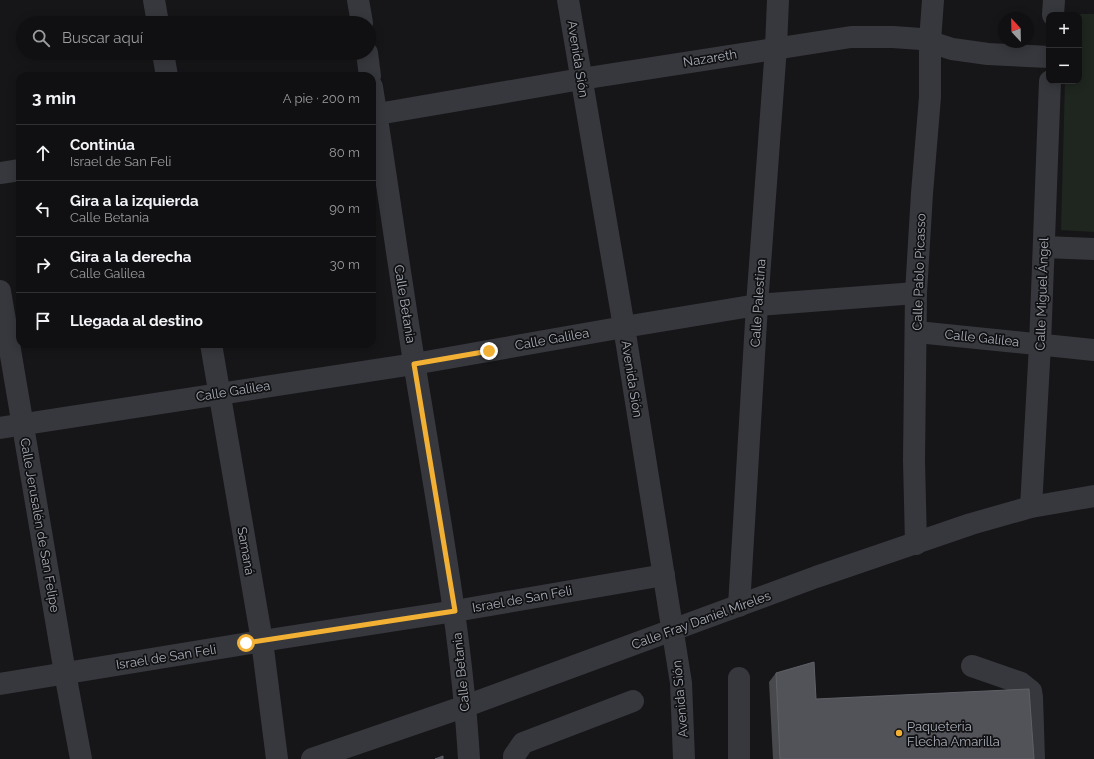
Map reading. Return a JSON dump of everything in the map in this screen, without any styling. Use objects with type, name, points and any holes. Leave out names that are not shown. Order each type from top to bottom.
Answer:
[{"type":"street","points":[[154,0],[157,16]]},
{"type":"street","points":[[358,0],[361,16]]},
{"type":"street","name":"Avenida Sión","points":[[568,0],[624,327],[681,683],[684,759]]},
{"type":"street","name":"Calle Palestina","points":[[739,606],[757,305],[776,47],[778,0]]},
{"type":"street","name":"Calle Pablo Picasso","points":[[916,544],[914,460],[917,332],[916,294],[930,97],[930,41],[933,0]]},
{"type":"street","points":[[1053,12],[1054,0]]},
{"type":"street","name":"Nazareth","points":[[376,115],[776,47],[851,37],[893,37],[930,41],[952,49],[988,54],[1046,57]]},
{"type":"street","points":[[164,60],[166,72]]},
{"type":"street","points":[[368,60],[369,72]]},
{"type":"street","name":"Calle Miguel Ángel","points":[[1031,507],[1040,345],[1050,84]]},
{"type":"street","name":"Calle Betania","points":[[376,127],[455,611],[466,706],[469,759]]},
{"type":"street","points":[[0,173],[16,171]]},
{"type":"street","points":[[1044,247],[1094,249]]},
{"type":"street","name":"Calle Jerusalén de San Felipe","points":[[0,291],[64,673],[81,759]]},
{"type":"street","name":"Calle Galilea","points":[[0,428],[414,364],[757,305],[863,296],[916,294]]},
{"type":"street","name":"Calle Galilea","points":[[917,332],[1094,350]]},
{"type":"street","name":"Samaná","points":[[212,348],[262,641],[276,759]]},
{"type":"street","name":"Calle Fray Daniel Mireles","points":[[312,759],[466,706],[816,577],[971,524],[1031,507],[1094,496]]},
{"type":"street","name":"Israel de San Feli","points":[[0,684],[455,611],[664,575]]},
{"type":"street","points":[[972,666],[1021,684],[1031,692],[1034,759]]},
{"type":"street","points":[[739,678],[739,759]]},
{"type":"street","points":[[514,759],[514,756],[523,743],[633,701]]},
{"type":"shaded area","points":[[1082,14],[1094,14],[1094,232],[1061,230],[1065,84],[1082,84]]},
{"type":"building","name":"Paqueteria Flecha Amarilla","points":[[814,662],[816,699],[1029,689],[1034,759],[780,759],[776,673]]},
{"type":"building","points":[[443,756],[443,759],[435,759]]},
{"type":"place","name":"Paqueteria Flecha Amarilla","points":[[899,733]]},
{"type":"route","points":[[246,643],[455,611],[414,364],[489,351]]}]
